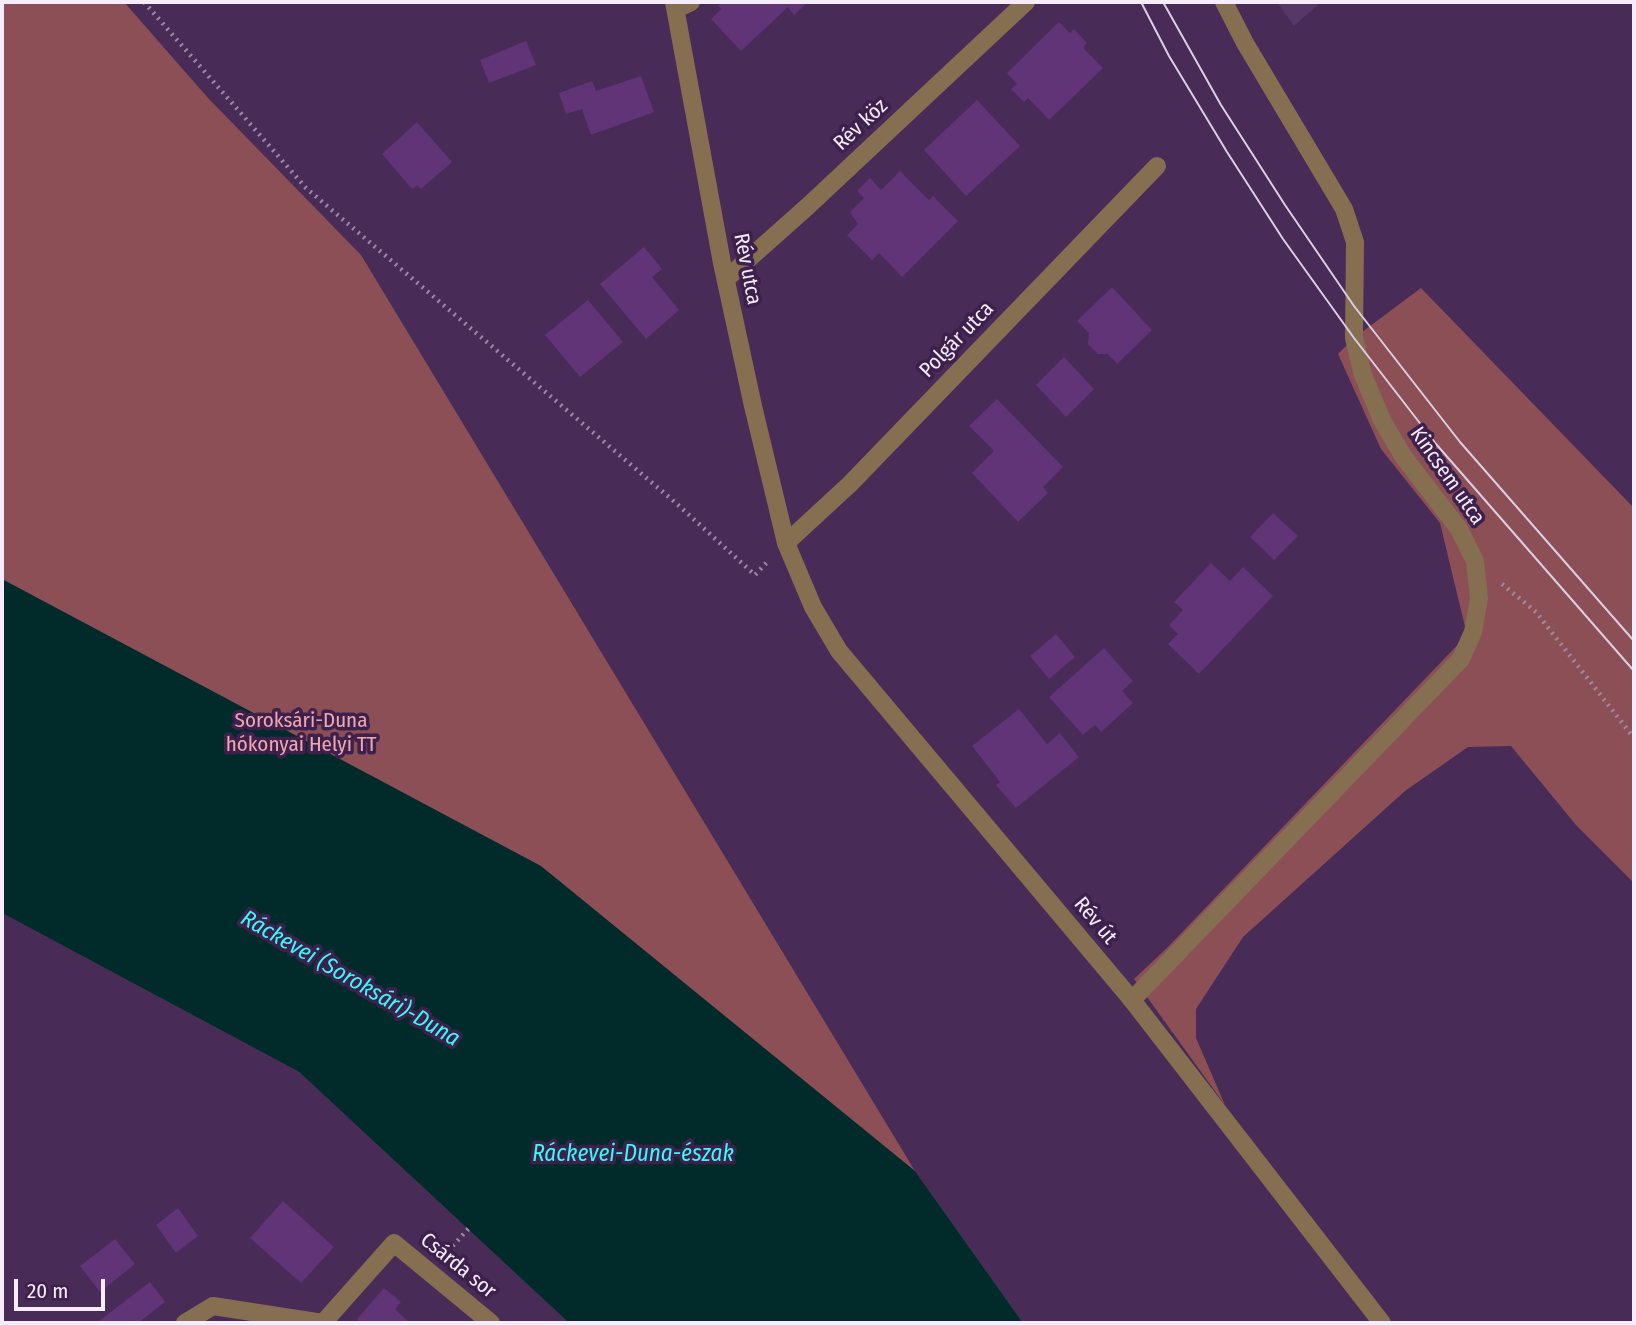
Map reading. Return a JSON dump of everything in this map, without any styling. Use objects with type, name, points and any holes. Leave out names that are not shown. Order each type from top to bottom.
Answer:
[{"type":"street","name":"Rév köz","points":[[726,279],[1026,2]]},
{"type":"street","name":"Kincsem utca","points":[[1132,1000],[1461,659],[1472,632],[1479,598],[1475,561],[1459,529],[1403,456],[1382,420],[1363,375],[1354,338],[1355,242],[1344,209],[1245,43],[1224,2]]},
{"type":"street","name":"Rév utca","points":[[680,4],[726,279],[786,543]]},
{"type":"street","name":"Polgár utca","points":[[786,543],[850,484],[1157,166]]},
{"type":"street","name":"Rév út","points":[[786,543],[813,607],[839,651],[1132,1000],[1382,1323]]},
{"type":"street","name":"Csárda sor","points":[[185,1323],[213,1306],[323,1323],[394,1243],[491,1323]]},
{"type":"path","points":[[144,2],[306,188],[666,495],[755,575],[786,543]]},
{"type":"path","points":[[1475,561],[1536,612],[1634,738]]},
{"type":"path","points":[[448,1251],[470,1227]]},
{"type":"shaded area","points":[[1277,2],[1321,2],[1294,26]]},
{"type":"green space","name":"Soroksári-Duna hókonyai Helyi TT","points":[[2,2],[124,2],[208,98],[361,255],[915,1171],[1023,1323],[569,1323],[299,1072],[2,913]]},
{"type":"green space","points":[[1421,288],[1634,508],[1634,883],[1576,825],[1511,746],[1468,747],[1405,791],[1243,937],[1196,1009],[1196,1038],[1225,1105],[1134,979],[1167,948],[1467,635],[1440,523],[1381,449],[1338,354],[1354,338]]},
{"type":"water","name":"Ráckevei-Duna-észak","points":[[2,579],[541,866],[915,1171],[1023,1323],[569,1323],[299,1072],[2,913]]},
{"type":"building","points":[[723,2],[808,2],[794,15],[788,7],[741,51],[711,19],[721,9],[718,6]]},
{"type":"building","points":[[1059,22],[1070,33],[1074,29],[1087,43],[1083,48],[1103,68],[1049,120],[1028,98],[1024,102],[1011,89],[1017,84],[1007,73]]},
{"type":"building","points":[[526,41],[536,65],[489,83],[480,60]]},
{"type":"building","points":[[641,76],[654,112],[591,135],[582,109],[566,114],[559,93],[592,81],[596,91]]},
{"type":"building","points":[[977,100],[1020,146],[966,196],[924,150]]},
{"type":"building","points":[[417,122],[452,162],[421,189],[417,185],[412,189],[382,154]]},
{"type":"building","points":[[900,171],[929,200],[933,196],[958,221],[902,277],[879,253],[872,260],[847,235],[858,224],[850,212],[864,198],[857,191],[870,178],[881,190]]},
{"type":"building","points":[[644,247],[662,269],[652,277],[679,310],[646,339],[600,284]]},
{"type":"building","points":[[1112,287],[1152,330],[1117,364],[1108,354],[1098,354],[1088,344],[1089,333],[1077,321]]},
{"type":"building","points":[[588,300],[623,342],[580,377],[545,335]]},
{"type":"building","points":[[1064,357],[1094,389],[1066,417],[1036,385]]},
{"type":"building","points":[[997,399],[1063,467],[1043,487],[1048,493],[1018,522],[972,473],[994,451],[969,426]]},
{"type":"building","points":[[1273,513],[1298,536],[1274,560],[1250,537]]},
{"type":"building","points":[[1211,563],[1230,581],[1243,567],[1273,596],[1199,674],[1168,644],[1178,634],[1169,625],[1183,610],[1174,602]]},
{"type":"building","points":[[1056,634],[1075,657],[1049,679],[1030,656]]},
{"type":"building","points":[[1104,648],[1133,681],[1122,691],[1133,703],[1101,732],[1095,725],[1083,735],[1049,697]]},
{"type":"building","points":[[1019,709],[1047,744],[1060,733],[1079,757],[1016,808],[996,785],[1000,782],[972,746]]},
{"type":"building","points":[[283,1201],[334,1247],[301,1283],[250,1238]]},
{"type":"building","points":[[178,1208],[198,1236],[176,1253],[156,1225]]},
{"type":"building","points":[[115,1239],[135,1264],[100,1292],[80,1266]]},
{"type":"building","points":[[150,1282],[165,1302],[138,1323],[100,1323],[99,1321]]},
{"type":"building","points":[[384,1288],[401,1302],[395,1309],[410,1323],[361,1323],[357,1319]]},
{"type":"tram line","points":[[1141,2],[1169,56],[1227,152],[1283,239],[1354,338],[1436,444],[1634,671]]},
{"type":"tram line","points":[[1163,2],[1221,105],[1354,306],[1460,442],[1634,641]]},
{"type":"water label","name":"Ráckevei (Soroksári)-Duna","points":[[350,979]]}]
